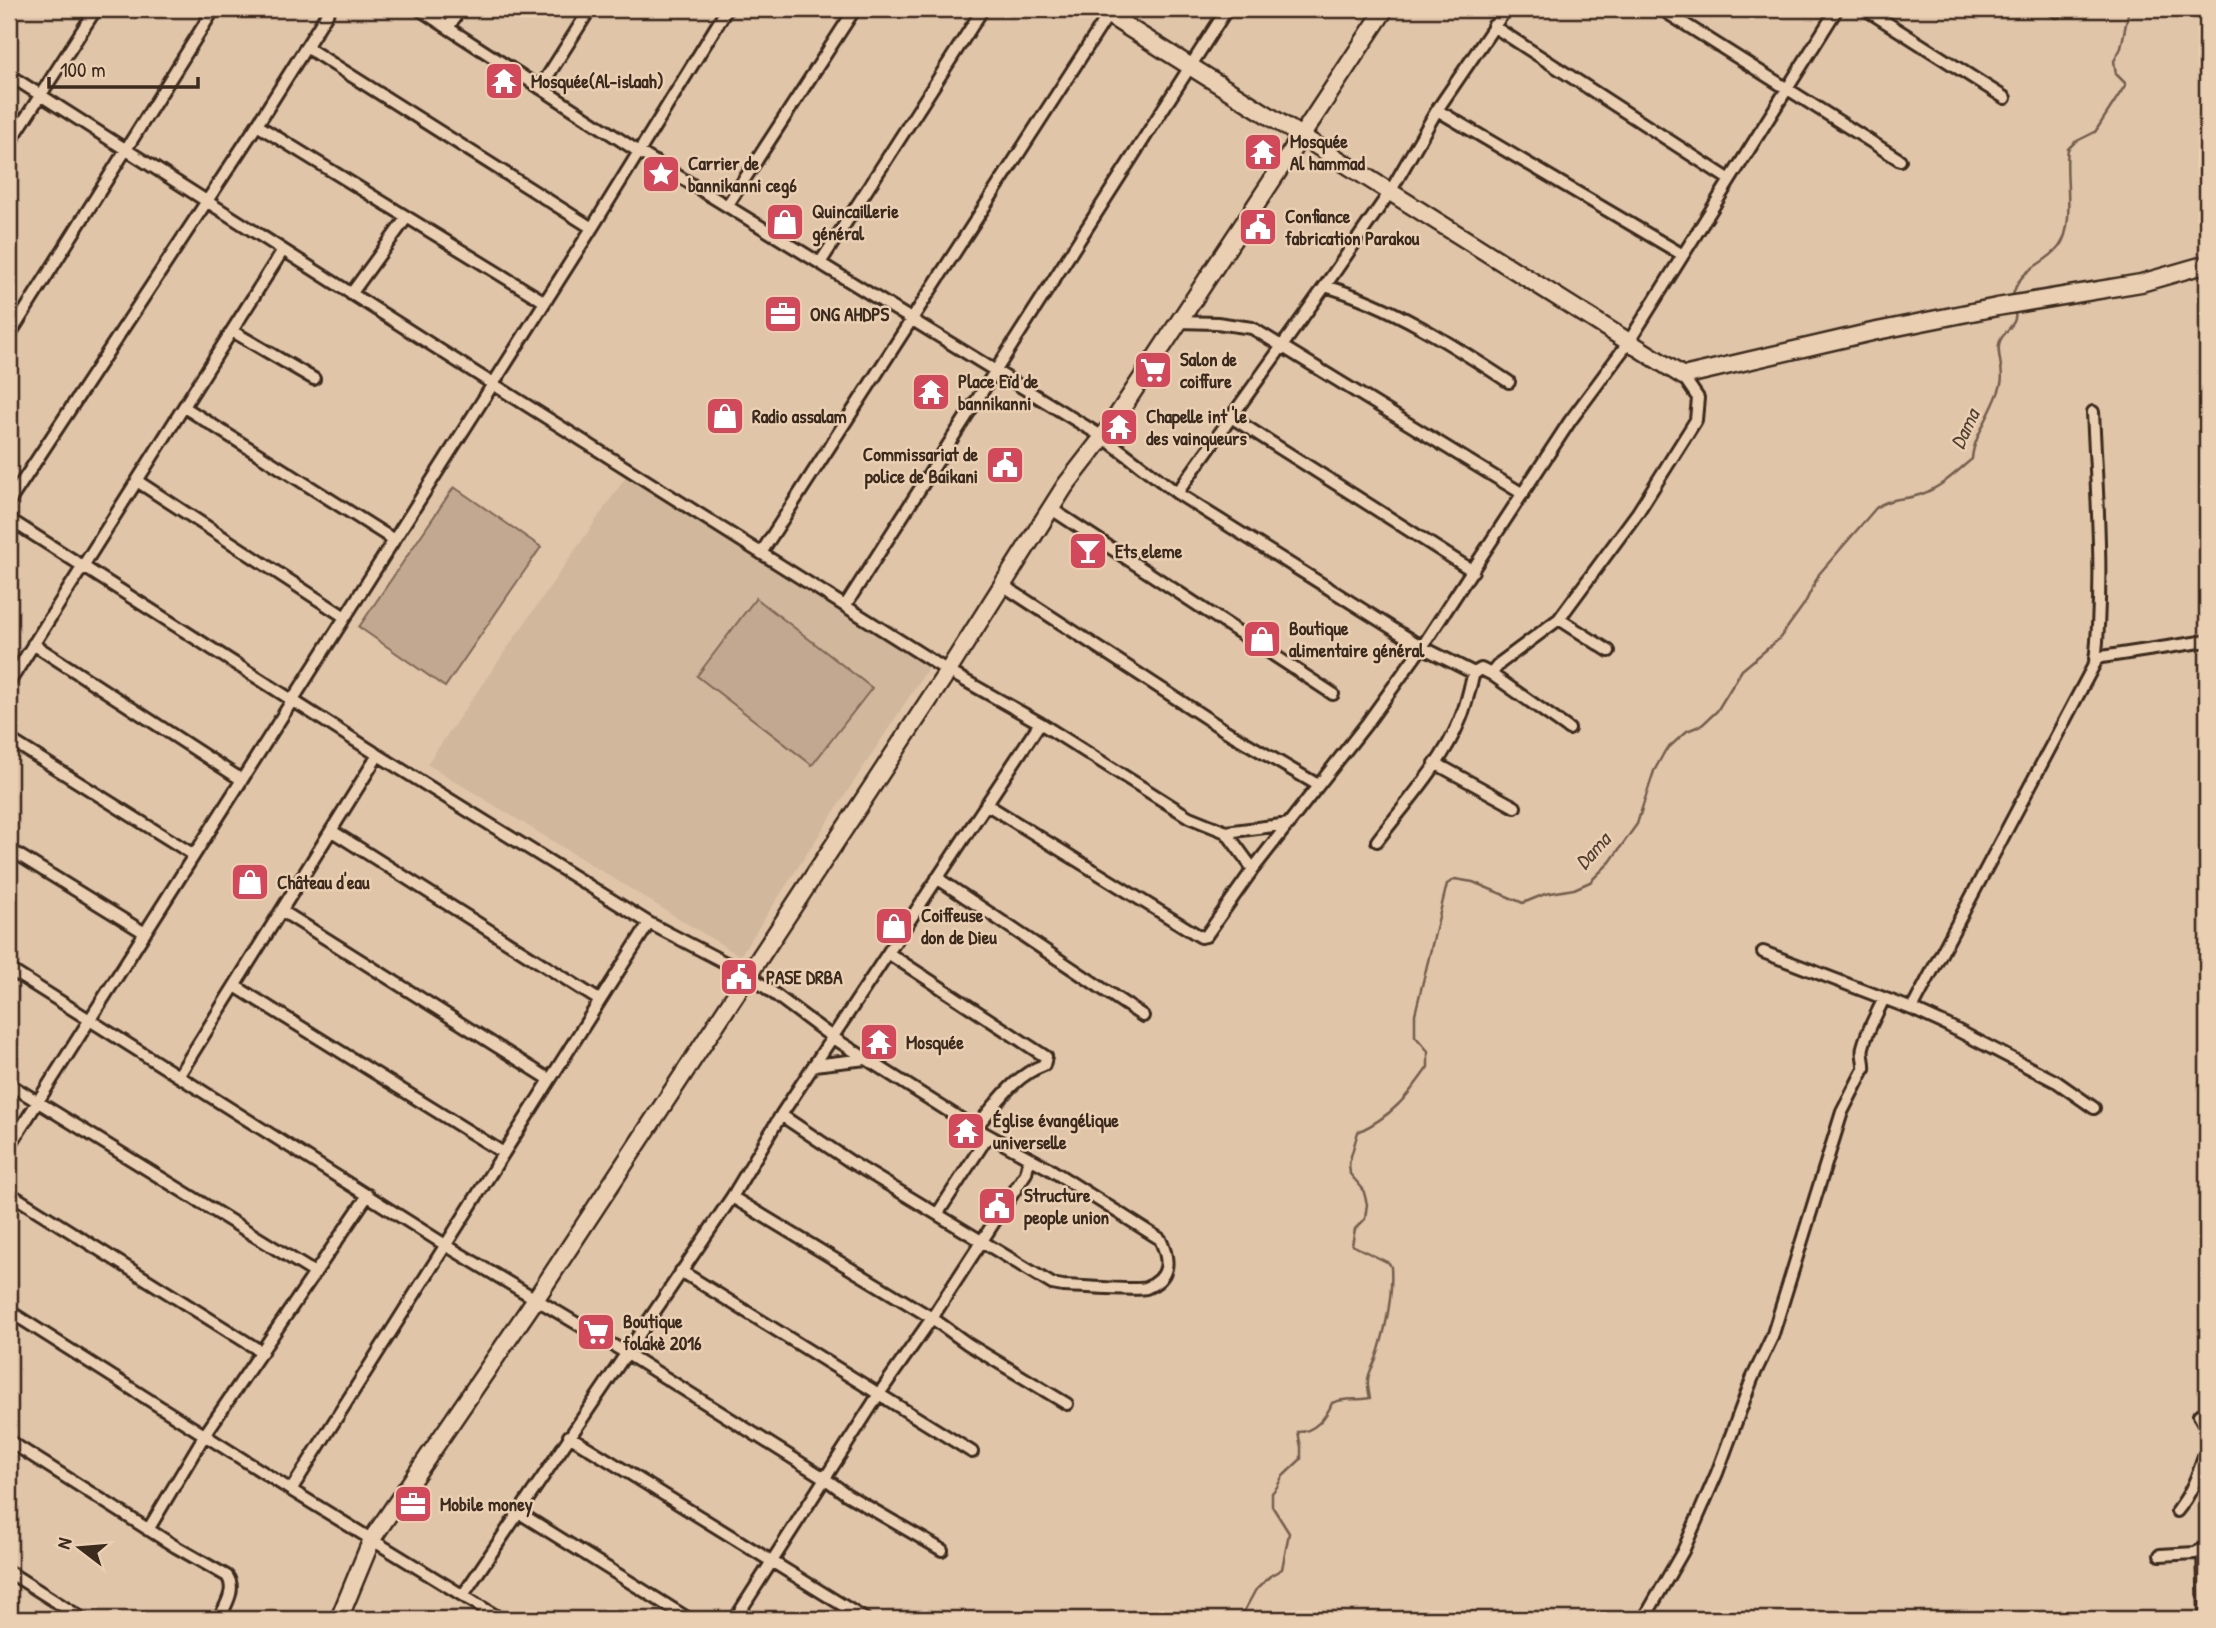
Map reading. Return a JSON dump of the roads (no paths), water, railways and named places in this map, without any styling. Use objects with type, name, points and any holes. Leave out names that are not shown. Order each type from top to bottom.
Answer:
[{"type":"street","points":[[9,144],[96,9]]},
{"type":"street","points":[[9,336],[214,9]]},
{"type":"street","points":[[9,502],[257,125],[330,9]]},
{"type":"street","points":[[419,9],[639,152],[1103,437],[1177,493],[1422,648],[1474,673]]},
{"type":"street","points":[[448,28],[460,9]]},
{"type":"street","points":[[540,88],[590,9]]},
{"type":"street","points":[[9,1147],[592,228],[727,9]]},
{"type":"street","points":[[727,206],[855,9]]},
{"type":"street","points":[[820,263],[983,9]]},
{"type":"street","points":[[845,606],[1227,9]]},
{"type":"street","points":[[339,1619],[372,1539],[535,1300],[948,671],[1050,508],[1103,437],[1385,9]]},
{"type":"street","points":[[1177,493],[1390,192],[1437,110],[1506,9]]},
{"type":"street","points":[[1661,9],[1900,160]]},
{"type":"street","points":[[986,804],[1201,937],[1206,936],[1252,869],[1368,722],[1422,648],[1570,421],[1628,343],[1838,9]]},
{"type":"street","points":[[1865,9],[2005,98]]},
{"type":"street","points":[[761,553],[1104,12],[1683,376],[1698,398],[1696,420],[1638,512],[1559,619],[1500,663],[1491,674]]},
{"type":"street","points":[[1493,26],[1730,180]]},
{"type":"street","points":[[306,47],[592,228]]},
{"type":"street","points":[[9,75],[948,671],[1040,723],[1189,817],[1226,832],[1289,824]]},
{"type":"street","points":[[1437,110],[1683,255]]},
{"type":"street","points":[[257,125],[545,302]]},
{"type":"street","points":[[351,294],[407,217]]},
{"type":"street","points":[[9,683],[282,250]]},
{"type":"street","points":[[1683,376],[1872,332],[1997,307],[2141,283],[2207,264]]},
{"type":"street","points":[[1325,286],[1370,302],[1466,353],[1509,382]]},
{"type":"street","points":[[1178,322],[1217,323],[1252,328],[1523,494]]},
{"type":"street","points":[[232,331],[314,379]]},
{"type":"street","points":[[184,407],[394,540]]},
{"type":"street","points":[[1912,1009],[2082,690],[2095,658],[2098,631],[2093,412]]},
{"type":"street","points":[[1231,417],[1473,571]]},
{"type":"street","points":[[137,481],[345,617]]},
{"type":"street","points":[[1050,508],[1334,694]]},
{"type":"street","points":[[9,519],[378,755],[649,923],[749,975],[866,1059],[1160,1239],[1167,1254],[1167,1266],[1162,1278],[1144,1289],[1052,1284],[851,1162],[781,1115]]},
{"type":"street","points":[[1001,584],[1226,732],[1318,785]]},
{"type":"street","points":[[1559,619],[1609,651]]},
{"type":"street","points":[[2095,658],[2207,641]]},
{"type":"street","points":[[33,644],[242,780]]},
{"type":"street","points":[[1377,841],[1436,763],[1459,723],[1469,697],[1474,673],[1480,669],[1569,729]]},
{"type":"street","points":[[463,1595],[732,1197],[781,1115],[1040,723]]},
{"type":"street","points":[[9,739],[194,855]]},
{"type":"street","points":[[179,1075],[378,755]]},
{"type":"street","points":[[1436,763],[1515,807]]},
{"type":"street","points":[[331,831],[599,999]]},
{"type":"street","points":[[1226,832],[1252,869]]},
{"type":"street","points":[[9,849],[145,933]]},
{"type":"street","points":[[937,878],[1143,1016]]},
{"type":"street","points":[[282,911],[549,1079]]},
{"type":"street","points":[[290,1490],[649,923]]},
{"type":"street","points":[[1763,952],[1912,1009],[2057,1082],[2094,1108]]},
{"type":"street","points":[[888,953],[1046,1057],[1044,1065],[1028,1070],[1013,1083],[975,1128]]},
{"type":"street","points":[[9,969],[535,1300],[626,1353],[827,1479],[846,1494],[942,1550]]},
{"type":"street","points":[[235,986],[502,1152]]},
{"type":"street","points":[[1644,1619],[1683,1551],[1772,1337],[1842,1112],[1864,1069],[1862,1049],[1884,998]]},
{"type":"street","points":[[814,1065],[866,1059]]},
{"type":"street","points":[[9,1084],[315,1273]]},
{"type":"street","points":[[937,1213],[988,1136]]},
{"type":"street","points":[[735,1619],[879,1394],[1026,1173],[1029,1157]]},
{"type":"street","points":[[9,1193],[262,1352]]},
{"type":"street","points":[[148,1530],[204,1436],[368,1195]]},
{"type":"street","points":[[732,1197],[932,1318],[1067,1404]]},
{"type":"street","points":[[681,1271],[972,1452]]},
{"type":"street","points":[[9,1311],[290,1490],[501,1619]]},
{"type":"street","points":[[2199,1415],[2207,1429]]},
{"type":"street","points":[[569,1436],[865,1619]]},
{"type":"street","points":[[9,1441],[148,1530],[227,1576],[232,1581],[232,1590],[219,1619]]},
{"type":"street","points":[[2177,1511],[2187,1500],[2195,1484],[2207,1448]]},
{"type":"street","points":[[518,1512],[689,1619]]},
{"type":"street","points":[[2160,1555],[2206,1551],[2205,1619]]},
{"type":"street","points":[[9,1572],[83,1619]]},
{"type":"waterway","name":"Dama","points":[[2012,299],[2015,288],[2025,274],[2053,254],[2064,238],[2068,213],[2068,149],[2075,142],[2095,132],[2126,84],[2116,74],[2114,61],[2121,48],[2129,9]]},
{"type":"waterway","name":"Dama","points":[[1240,1619],[1255,1591],[1270,1576],[1282,1569],[1289,1533],[1272,1506],[1272,1493],[1282,1477],[1301,1459],[1298,1432],[1309,1430],[1319,1423],[1332,1403],[1370,1398],[1368,1377],[1387,1320],[1391,1267],[1389,1263],[1352,1245],[1355,1229],[1365,1219],[1367,1204],[1363,1189],[1350,1174],[1349,1163],[1358,1132],[1398,1105],[1428,1067],[1428,1051],[1415,1036],[1415,1014],[1447,884],[1455,879],[1473,882],[1523,903],[1590,882],[1610,862],[1637,824],[1654,771],[1665,751],[1687,731],[1702,725],[1717,711],[1742,670],[1779,639],[1805,603],[1819,574],[1876,508],[1887,502],[1929,491],[1949,479],[1972,459],[1976,441],[2001,384],[1999,345],[2014,323],[2014,309]]},
{"type":"place","name":"Mosquée(Al-islaah)","points":[[504,81]]},
{"type":"place","name":"Mosquée Al hammad","points":[[1263,152]]},
{"type":"place","name":"Carrier de bannikanni ceg6","points":[[661,174]]},
{"type":"place","name":"Quincaillerie général","points":[[785,222]]},
{"type":"place","name":"Confiance fabrication Parakou","points":[[1258,227]]},
{"type":"place","name":"ONG AHDPS","points":[[783,314]]},
{"type":"place","name":"Salon de coiffure","points":[[1153,370]]},
{"type":"place","name":"Place Eïd de bannikanni","points":[[931,392]]},
{"type":"place","name":"Radio assalam","points":[[725,416]]},
{"type":"place","name":"Chapelle int 'le des vainqueurs","points":[[1119,427]]},
{"type":"place","name":"Commissariat de police de Baikani","points":[[1005,465]]},
{"type":"place","name":"Ets eleme","points":[[1088,551]]},
{"type":"place","name":"Boutique alimentaire général","points":[[1262,639]]},
{"type":"place","name":"Château d'eau","points":[[250,882]]},
{"type":"place","name":"Coiffeuse don de Dieu","points":[[894,926]]},
{"type":"place","name":"PASE DRBA","points":[[739,977]]},
{"type":"place","name":"Mosquée","points":[[879,1042]]},
{"type":"place","name":"Église évangélique universelle","points":[[966,1131]]},
{"type":"place","name":"Structure people union","points":[[997,1206]]},
{"type":"place","name":"Boutique folakè 2016","points":[[596,1332]]},
{"type":"place","name":"Mobile money","points":[[413,1504]]}]
